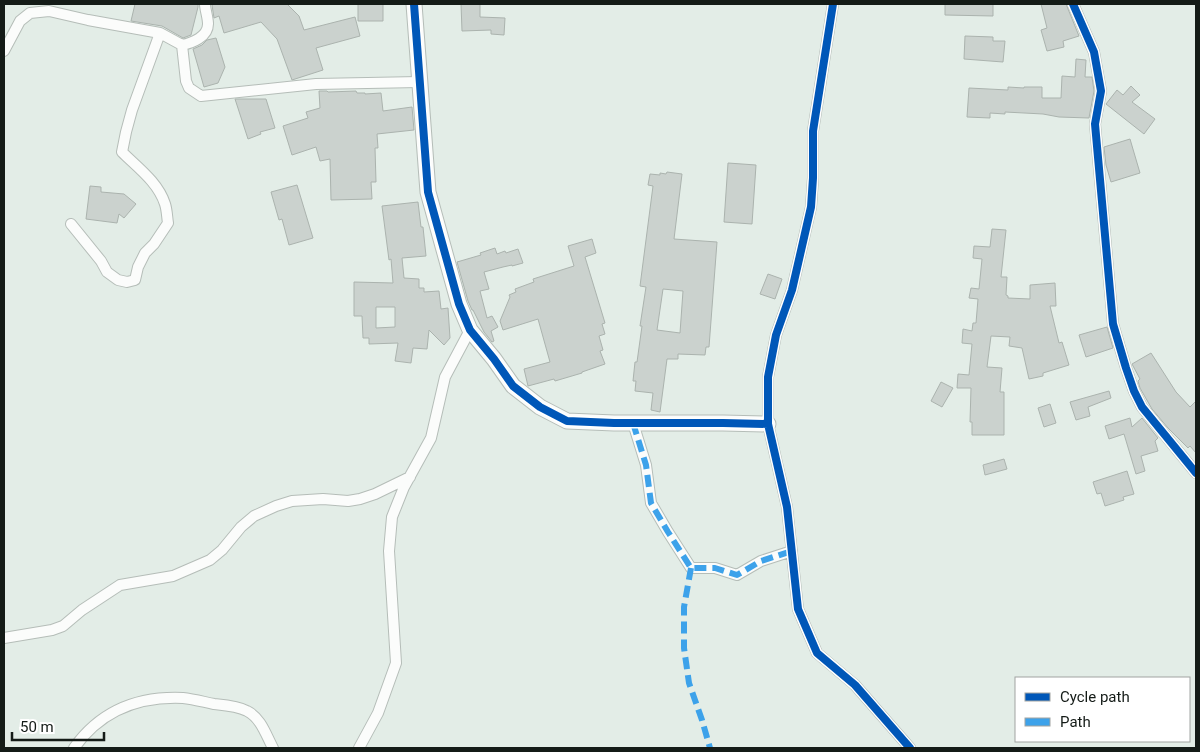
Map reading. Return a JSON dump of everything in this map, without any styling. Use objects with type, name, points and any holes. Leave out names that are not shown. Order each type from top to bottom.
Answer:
[{"type":"street","points":[[4,51],[20,21],[30,13],[49,11],[88,20],[160,32],[182,45],[204,35],[208,26],[205,4]]},
{"type":"street","points":[[414,4],[428,192],[459,304],[470,330],[513,386],[540,408],[567,421],[768,424]]},
{"type":"street","points":[[833,4],[813,132],[811,207],[792,290],[776,335],[768,377],[768,424],[787,507],[798,609],[817,653],[854,685],[910,748]]},
{"type":"street","points":[[1073,4],[1094,52],[1101,91],[1095,124],[1113,324],[1134,391],[1142,407],[1196,473]]},
{"type":"street","points":[[71,224],[101,261],[107,272],[118,280],[127,282],[134,280],[138,267],[146,253],[168,223],[165,203],[159,192],[144,173],[122,152],[130,117],[160,32]]},
{"type":"street","points":[[182,45],[186,81],[189,88],[201,96],[316,84],[420,82]]},
{"type":"street","points":[[359,748],[378,713],[396,663],[390,551],[392,517],[404,487],[431,438],[445,377],[470,330]]},
{"type":"street","points":[[634,423],[646,465],[651,503],[691,568],[715,568],[737,575],[761,561],[792,551]]},
{"type":"street","points":[[4,638],[52,630],[63,626],[82,610],[120,585],[172,576],[210,560],[254,516],[276,506],[292,501],[323,498],[348,501],[360,499],[410,477]]},
{"type":"street","points":[[74,748],[82,736],[107,715],[151,699],[184,698],[247,711],[260,722],[272,748]]},
{"type":"building","points":[[135,4],[198,4],[191,35],[183,38],[162,26],[131,21]]},
{"type":"building","points":[[287,4],[299,16],[304,30],[355,17],[360,36],[316,48],[323,70],[292,80],[277,39],[261,22],[224,33],[219,16],[214,18],[212,5]]},
{"type":"building","points":[[358,4],[383,4],[383,21],[358,21]]},
{"type":"building","points":[[461,4],[480,4],[480,17],[505,18],[504,35],[491,34],[491,30],[462,31]]},
{"type":"building","points":[[945,4],[993,4],[993,16],[945,15]]},
{"type":"building","points":[[1041,4],[1066,4],[1079,36],[1063,41],[1064,47],[1047,51],[1041,30],[1047,28]]},
{"type":"building","points":[[965,36],[993,37],[993,41],[1005,41],[1003,62],[964,59]]},
{"type":"building","points":[[216,38],[225,67],[218,83],[204,87],[193,49],[202,45],[207,40]]},
{"type":"building","points":[[1076,59],[1086,60],[1085,77],[1092,77],[1094,91],[1089,118],[1005,112],[1005,114],[990,113],[990,118],[967,117],[969,88],[1008,90],[1008,87],[1042,87],[1042,98],[1061,98],[1062,76],[1075,77]]},
{"type":"building","points":[[1131,86],[1140,95],[1132,102],[1155,119],[1144,134],[1106,104],[1117,90],[1123,95]]},
{"type":"building","points":[[319,91],[356,91],[357,93],[365,94],[381,93],[383,111],[412,107],[414,130],[377,134],[378,148],[375,148],[376,182],[371,182],[372,199],[331,200],[330,159],[320,161],[316,147],[292,155],[283,126],[308,118],[306,112],[320,108]]},
{"type":"building","points":[[235,99],[266,99],[275,128],[260,132],[261,134],[248,139]]},
{"type":"building","points":[[1130,139],[1140,173],[1111,182],[1106,165],[1104,147]]},
{"type":"building","points":[[728,163],[756,165],[752,224],[724,222]]},
{"type":"building","points":[[667,172],[682,174],[674,239],[717,242],[709,347],[706,347],[705,355],[678,354],[678,359],[667,359],[660,412],[651,410],[653,393],[635,391],[636,381],[633,381],[646,287],[640,286],[653,186],[648,185],[650,174],[666,174]],"holes":[[[663,289],[683,291],[680,333],[657,330]]]},
{"type":"building","points":[[297,185],[313,238],[289,245],[282,219],[279,220],[271,192]]},
{"type":"building","points":[[90,186],[101,187],[101,192],[124,194],[136,204],[124,218],[119,214],[117,223],[86,219]]},
{"type":"building","points":[[418,202],[426,256],[402,258],[404,278],[419,279],[419,288],[424,288],[424,292],[439,291],[441,309],[448,308],[450,338],[444,345],[429,330],[427,349],[413,348],[411,363],[395,361],[398,343],[369,344],[369,338],[363,338],[362,316],[354,316],[354,282],[393,283],[382,206]],"holes":[[[376,307],[395,307],[395,327],[376,328]]]},
{"type":"building","points":[[992,229],[1006,230],[1001,277],[1007,277],[1006,295],[1008,298],[1030,299],[1030,285],[1055,283],[1056,306],[1050,306],[1059,343],[1062,342],[1069,365],[1043,373],[1043,376],[1029,379],[1022,348],[1009,346],[1010,337],[991,336],[987,367],[1002,368],[1000,392],[1004,392],[1004,435],[972,435],[972,422],[970,422],[971,388],[957,388],[958,374],[969,375],[972,344],[962,343],[963,329],[972,331],[973,323],[976,323],[978,299],[969,298],[971,288],[979,289],[982,259],[973,258],[974,246],[990,247]]},
{"type":"building","points":[[592,239],[596,253],[585,257],[605,323],[602,324],[605,334],[599,336],[603,350],[600,351],[605,364],[555,381],[554,379],[528,386],[524,369],[550,362],[538,319],[503,330],[500,321],[510,297],[509,295],[516,292],[515,289],[534,282],[533,279],[574,266],[568,246]]},
{"type":"building","points":[[495,248],[497,254],[518,249],[523,263],[484,272],[489,289],[480,291],[487,318],[492,316],[498,327],[491,331],[494,341],[492,342],[484,332],[468,301],[457,262],[481,255],[480,253]]},
{"type":"building","points":[[768,274],[782,279],[775,299],[760,294]]},
{"type":"building","points":[[1107,327],[1113,348],[1086,357],[1079,335]]},
{"type":"building","points":[[1151,353],[1176,392],[1190,407],[1196,401],[1196,453],[1190,446],[1188,448],[1168,428],[1152,409],[1140,388],[1138,381],[1140,379],[1132,364]]},
{"type":"building","points":[[941,382],[953,388],[942,407],[931,401]]},
{"type":"building","points":[[1109,391],[1111,398],[1088,407],[1090,416],[1076,420],[1070,402]]},
{"type":"building","points":[[1050,404],[1056,423],[1044,427],[1038,408]]},
{"type":"building","points":[[1130,418],[1132,427],[1142,418],[1158,438],[1155,441],[1158,451],[1141,456],[1145,471],[1136,474],[1124,434],[1109,439],[1105,426]]},
{"type":"building","points":[[1004,459],[1007,469],[985,475],[983,465]]},
{"type":"building","points":[[1127,471],[1134,494],[1123,497],[1124,500],[1105,506],[1101,493],[1097,494],[1093,482]]},
{"type":"marked path","points":[[633,423],[646,465],[651,503],[691,568],[715,568],[737,575],[761,561],[792,551]]},
{"type":"marked path","points":[[691,568],[684,607],[684,648],[689,683],[710,748]]},
{"type":"cycle path","points":[[414,4],[428,192],[459,304],[470,330],[513,386],[540,407],[567,421],[768,424]]},
{"type":"cycle path","points":[[833,4],[813,131],[811,207],[792,290],[776,335],[768,377],[768,424],[787,507],[798,609],[817,653],[855,685],[910,748]]},
{"type":"cycle path","points":[[1073,4],[1094,52],[1101,91],[1095,124],[1113,324],[1134,391],[1142,407],[1196,473]]}]
